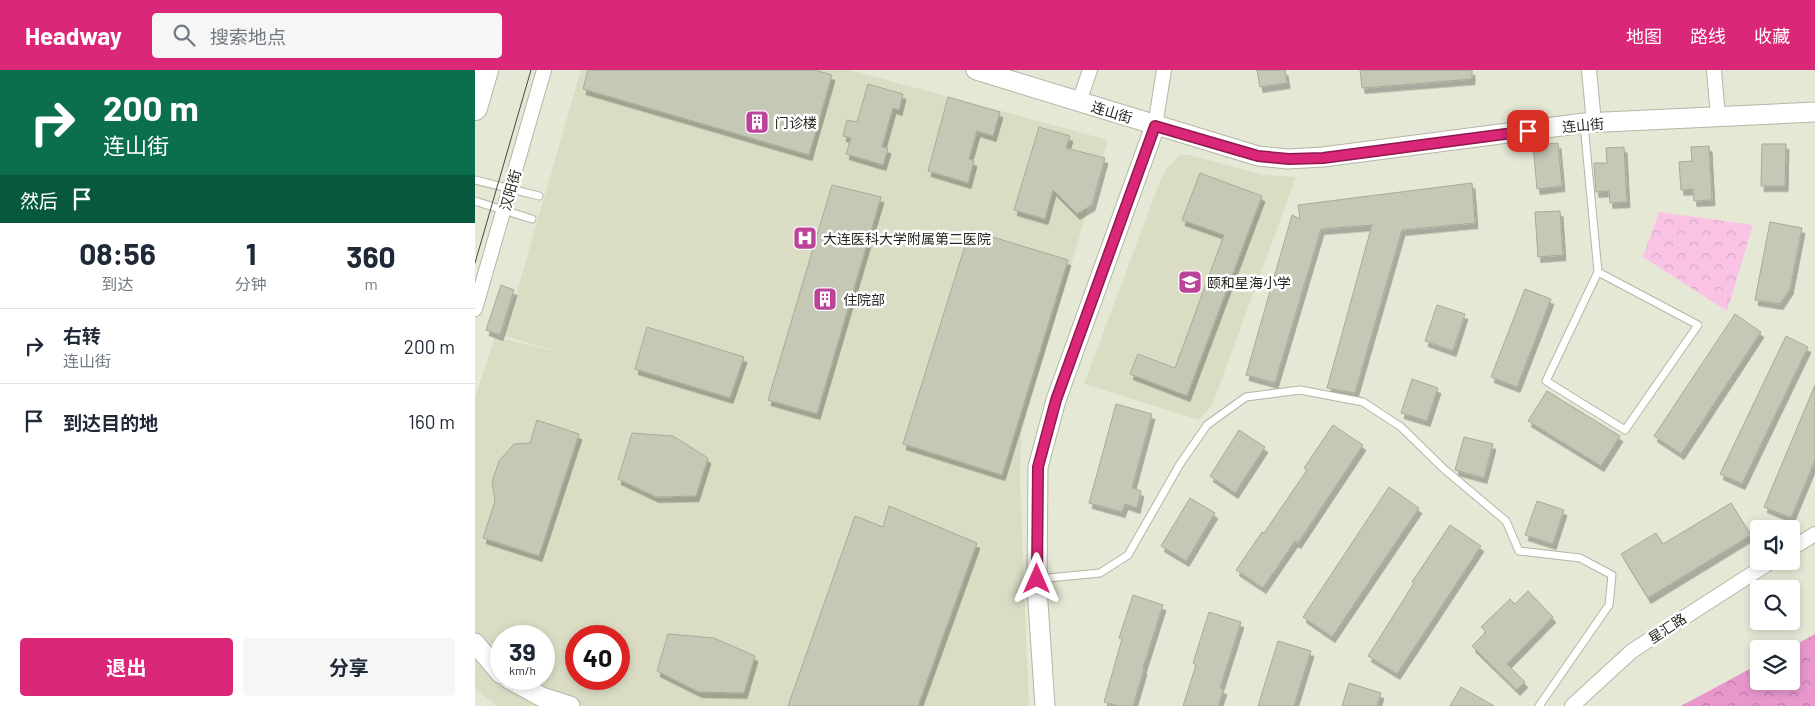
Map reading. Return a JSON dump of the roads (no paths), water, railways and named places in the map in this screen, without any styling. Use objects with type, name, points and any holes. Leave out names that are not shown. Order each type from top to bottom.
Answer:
[{"type":"highway","points":[[475,108],[486,70]]},
{"type":"street","name":"汉阳街","points":[[475,310],[544,70]]},
{"type":"street","name":"连山街","points":[[976,70],[1258,156],[1289,159],[1323,158],[1589,123],[1815,112]]},
{"type":"street","points":[[1079,102],[1090,70]]},
{"type":"street","points":[[1045,706],[1037,579],[1038,467],[1056,400],[1155,126],[1164,70]]},
{"type":"street","points":[[1589,70],[1589,123]]},
{"type":"street","points":[[1714,70],[1719,117]]},
{"type":"street","points":[[1800,543],[1815,534]]},
{"type":"street","name":"星汇路","points":[[1572,706],[1631,651],[1758,570]]},
{"type":"street","points":[[475,643],[490,661]]},
{"type":"street","points":[[529,690],[542,697],[570,706]]},
{"type":"lane","points":[[1589,123],[1598,272],[1547,381],[1625,430],[1699,325],[1598,272]]},
{"type":"lane","points":[[475,180],[539,196]]},
{"type":"lane","points":[[475,201],[532,218]]},
{"type":"lane","points":[[1037,579],[1101,573],[1128,554],[1180,464],[1207,425],[1246,397],[1300,390],[1363,402],[1401,427],[1444,469],[1506,521],[1519,551],[1580,558],[1612,575],[1609,605],[1539,706]]},
{"type":"tram line","points":[[475,263],[531,70]]},
{"type":"place","name":"门诊楼","points":[[757,122]]},
{"type":"place","name":"大连医科大学附属第二医院","points":[[805,238]]},
{"type":"place","name":"颐和星海小学","points":[[1190,282]]},
{"type":"place","name":"住院部","points":[[825,299]]}]
